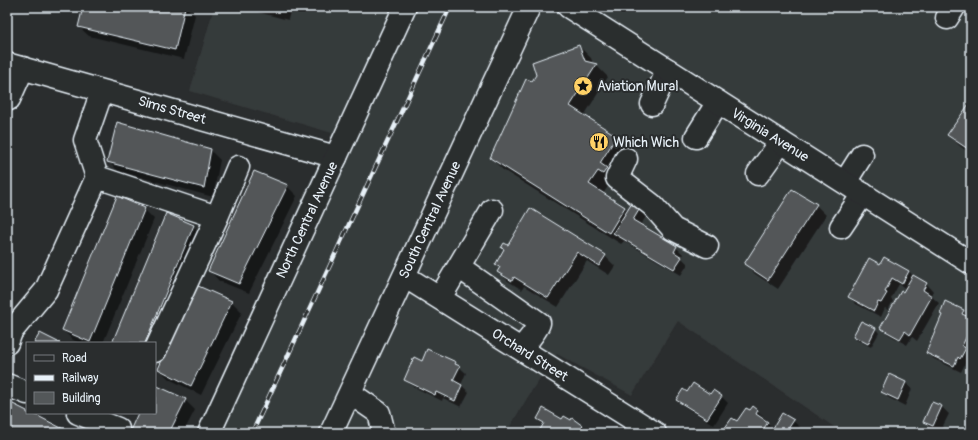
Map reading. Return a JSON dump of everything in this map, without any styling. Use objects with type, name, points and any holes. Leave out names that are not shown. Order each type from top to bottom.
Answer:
[{"type":"street","name":"North Central Avenue","points":[[209,433],[406,7]]},
{"type":"street","name":"South Central Avenue","points":[[331,433],[529,7]]},
{"type":"street","name":"Virginia Avenue","points":[[569,7],[971,263]]},
{"type":"street","name":"Sims Street","points":[[15,66],[336,157]]},
{"type":"street","points":[[9,99],[15,66]]},
{"type":"street","points":[[652,104],[668,70]]},
{"type":"street","points":[[7,343],[11,332],[46,290],[97,177],[86,140],[102,91]]},
{"type":"street","points":[[696,137],[718,102]]},
{"type":"street","points":[[758,174],[781,142]]},
{"type":"street","points":[[845,182],[862,155]]},
{"type":"street","points":[[626,160],[617,178],[652,205],[673,229],[707,246]]},
{"type":"street","points":[[156,348],[217,217],[238,167]]},
{"type":"street","points":[[97,177],[217,217]]},
{"type":"street","points":[[841,227],[863,194]]},
{"type":"street","points":[[440,298],[492,210]]},
{"type":"street","points":[[459,267],[539,322],[539,327],[521,349]]},
{"type":"street","name":"Orchard Street","points":[[404,276],[655,433]]},
{"type":"street","points":[[7,385],[26,393]]},
{"type":"street","points":[[350,393],[379,413],[384,433]]},
{"type":"street","points":[[82,414],[120,425]]},
{"type":"shaded area","points":[[214,7],[971,7],[971,433],[843,433],[678,321],[632,395],[557,354],[534,387],[506,433],[195,433],[332,133],[190,91]]},
{"type":"building","points":[[83,7],[185,7],[175,50],[78,27]]},
{"type":"building","points":[[579,45],[585,61],[597,64],[570,106],[617,136],[600,163],[607,168],[603,174],[598,171],[589,184],[625,207],[609,233],[490,158],[526,79],[532,81],[536,75],[532,62]]},
{"type":"building","points":[[971,101],[971,151],[947,135]]},
{"type":"building","points":[[117,122],[211,149],[204,188],[107,162]]},
{"type":"building","points":[[254,171],[288,185],[239,284],[208,271]]},
{"type":"building","points":[[792,189],[817,204],[768,280],[744,264]]},
{"type":"building","points":[[117,196],[145,208],[90,342],[62,330]]},
{"type":"building","points":[[634,200],[642,205],[633,220],[677,246],[674,252],[682,257],[674,269],[613,233]]},
{"type":"building","points":[[530,208],[606,255],[599,266],[577,252],[548,298],[514,277],[512,281],[497,272],[500,267],[495,265],[504,249],[501,248],[504,243],[508,245]]},
{"type":"building","points":[[166,213],[194,225],[145,342],[112,342]]},
{"type":"building","points":[[884,257],[909,271],[902,284],[892,278],[885,292],[887,293],[881,303],[878,302],[874,311],[848,297],[869,258],[880,264]]},
{"type":"building","points":[[913,275],[927,283],[923,290],[932,296],[910,335],[905,331],[900,339],[880,328],[901,291],[903,292]]},
{"type":"building","points":[[196,285],[232,301],[191,386],[158,369]]},
{"type":"building","points":[[945,301],[964,310],[962,314],[971,318],[971,327],[962,346],[966,348],[960,359],[958,357],[954,366],[926,353],[942,315],[940,314]]},
{"type":"building","points":[[861,321],[876,328],[868,344],[853,336]]},
{"type":"building","points":[[40,333],[58,342],[35,342]]},
{"type":"building","points":[[427,349],[456,362],[455,364],[460,366],[453,380],[462,385],[455,401],[436,392],[435,395],[404,380],[414,357],[422,361]]},
{"type":"building","points":[[889,374],[906,382],[898,400],[881,392]]},
{"type":"building","points":[[693,383],[710,394],[713,390],[722,396],[707,419],[676,400],[683,389],[687,392]]},
{"type":"building","points":[[156,385],[186,399],[169,433],[129,433],[138,414],[156,414]]},
{"type":"building","points":[[7,401],[26,410],[26,414],[34,414],[71,433],[7,433]]},
{"type":"building","points":[[932,402],[942,406],[933,426],[923,422]]},
{"type":"building","points":[[753,406],[758,410],[756,414],[768,422],[761,433],[730,433],[724,429],[732,418],[737,421],[746,408],[750,410]]},
{"type":"building","points":[[543,408],[562,419],[564,416],[571,420],[572,418],[583,426],[579,433],[538,433],[544,423],[537,419]]},
{"type":"building","points":[[782,413],[794,420],[788,429],[794,433],[770,433]]},
{"type":"railway","points":[[252,433],[450,7]]},
{"type":"place","name":"Aviation Mural","points":[[583,86]]},
{"type":"place","name":"Which Wich","points":[[599,142]]}]
